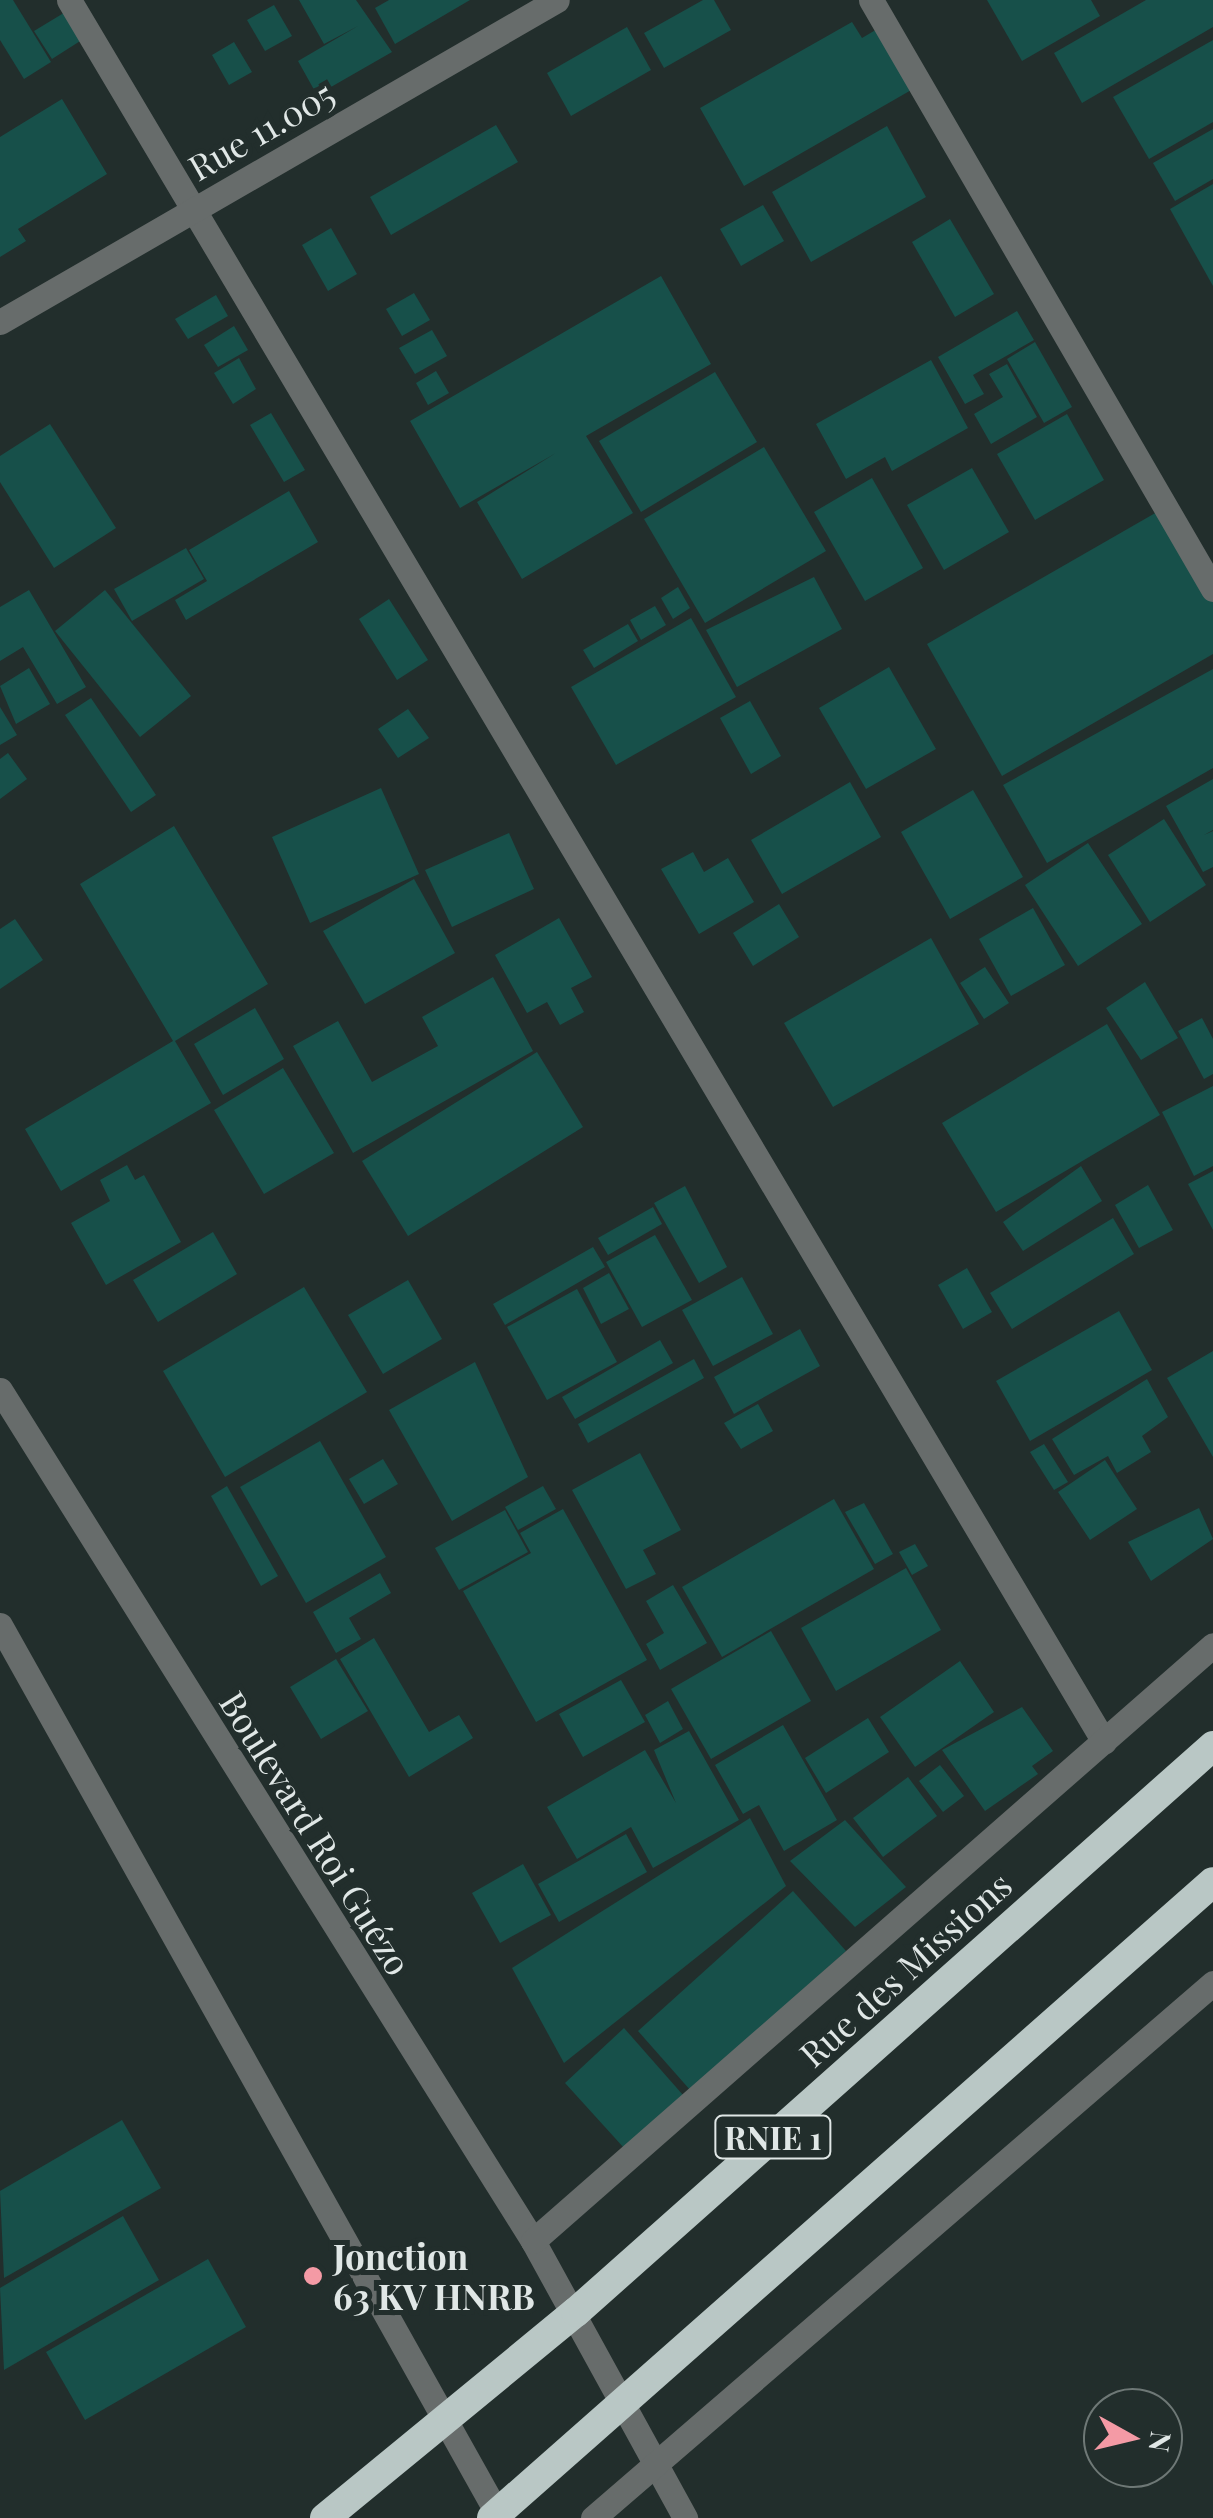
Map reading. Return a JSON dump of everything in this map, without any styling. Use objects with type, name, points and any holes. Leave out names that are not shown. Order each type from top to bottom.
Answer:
[{"type":"highway","name":"Rue des Missions","points":[[325,2518],[440,2416],[576,2312],[1213,1746]]},
{"type":"highway","name":"RNIE 1","points":[[496,2516],[1213,1882]]},
{"type":"street","points":[[69,0],[1104,1742]]},
{"type":"street","name":"Rue 11.005","points":[[0,322],[557,0]]},
{"type":"street","points":[[871,0],[1213,589]]},
{"type":"street","name":"Boulevard Roi Guézo","points":[[0,1390],[533,2241],[576,2312],[651,2462],[684,2518]]},
{"type":"street","points":[[0,1624],[224,2012],[496,2516]]},
{"type":"street","points":[[533,2241],[1213,1645]]},
{"type":"street","points":[[594,2518],[651,2462],[1210,1992]]},
{"type":"building","points":[[0,0],[13,0],[51,62],[24,79],[0,40]]},
{"type":"building","points":[[299,0],[356,0],[392,52],[317,95],[298,61],[358,26],[324,44]]},
{"type":"building","points":[[389,0],[470,0],[395,44],[375,8]]},
{"type":"building","points":[[703,0],[714,0],[731,30],[664,68],[644,33]]},
{"type":"building","points":[[987,0],[1091,0],[1100,16],[1022,61]]},
{"type":"building","points":[[1146,0],[1213,0],[1213,27],[1082,103],[1054,53]]},
{"type":"building","points":[[274,5],[292,36],[265,51],[247,20]]},
{"type":"building","points":[[72,8],[88,36],[52,59],[34,31]]},
{"type":"building","points":[[852,22],[862,38],[879,28],[913,89],[744,186],[700,108]]},
{"type":"building","points":[[627,27],[651,70],[571,116],[547,73]]},
{"type":"building","points":[[1213,40],[1213,122],[1149,159],[1113,97]]},
{"type":"building","points":[[234,42],[252,72],[229,85],[212,55]]},
{"type":"building","points":[[62,99],[107,174],[18,229],[26,241],[0,257],[0,137]]},
{"type":"building","points":[[496,125],[518,162],[391,235],[370,197]]},
{"type":"building","points":[[887,126],[926,197],[811,262],[772,192]]},
{"type":"building","points":[[1213,129],[1213,179],[1175,201],[1153,163]]},
{"type":"building","points":[[1213,184],[1213,286],[1170,209]]},
{"type":"building","points":[[763,205],[784,241],[741,266],[720,229]]},
{"type":"building","points":[[950,219],[994,294],[955,317],[912,242]]},
{"type":"building","points":[[331,228],[357,274],[328,291],[302,245]]},
{"type":"building","points":[[661,276],[711,364],[586,436],[633,513],[522,579],[477,502],[556,453],[460,508],[410,421]]},
{"type":"building","points":[[414,293],[430,320],[402,336],[386,309]]},
{"type":"building","points":[[216,295],[228,316],[188,339],[175,319]]},
{"type":"building","points":[[1017,311],[1034,340],[973,375],[984,394],[965,404],[938,357]]},
{"type":"building","points":[[234,326],[248,350],[218,367],[204,345]]},
{"type":"building","points":[[432,330],[447,356],[415,374],[399,348]]},
{"type":"building","points":[[1035,342],[1072,407],[1044,423],[1007,359]]},
{"type":"building","points":[[239,358],[256,389],[233,404],[214,373]]},
{"type":"building","points":[[931,360],[968,428],[892,471],[885,457],[846,479],[816,424]]},
{"type":"building","points":[[1007,364],[1037,417],[991,444],[974,414],[1003,397],[989,374]]},
{"type":"building","points":[[436,371],[449,393],[428,405],[416,383]]},
{"type":"building","points":[[715,372],[757,442],[641,512],[599,441]]},
{"type":"building","points":[[271,413],[305,470],[284,482],[250,425]]},
{"type":"building","points":[[1067,414],[1104,480],[1035,520],[997,454]]},
{"type":"building","points":[[50,424],[116,528],[54,568],[0,482],[0,456]]},
{"type":"building","points":[[764,447],[826,551],[705,623],[644,519]]},
{"type":"building","points":[[972,468],[1009,532],[944,570],[907,505]]},
{"type":"building","points":[[872,478],[923,568],[865,601],[814,512]]},
{"type":"building","points":[[289,491],[318,542],[186,620],[175,600],[207,581],[189,550]]},
{"type":"building","points":[[1164,508],[1213,594],[1213,654],[1002,776],[927,644]]},
{"type":"building","points":[[186,548],[204,579],[132,621],[114,589]]},
{"type":"building","points":[[814,577],[842,629],[737,687],[706,630]]},
{"type":"building","points":[[678,587],[690,608],[673,619],[661,598]]},
{"type":"building","points":[[29,590],[86,687],[57,704],[23,647],[0,661],[0,607]]},
{"type":"building","points":[[105,590],[191,696],[140,737],[55,631]]},
{"type":"building","points":[[389,599],[428,660],[397,680],[359,619]]},
{"type":"building","points":[[655,606],[666,625],[641,640],[630,620]]},
{"type":"building","points":[[691,618],[736,697],[616,765],[571,687]]},
{"type":"building","points":[[628,624],[638,641],[594,668],[583,650]]},
{"type":"building","points":[[889,667],[936,749],[866,789],[819,708]]},
{"type":"building","points":[[29,668],[50,704],[16,724],[0,686]]},
{"type":"building","points":[[1213,669],[1213,768],[1047,863],[1003,785]]},
{"type":"building","points":[[91,698],[156,795],[131,812],[65,715]]},
{"type":"building","points":[[750,701],[781,756],[751,774],[720,718]]},
{"type":"building","points":[[0,707],[17,735],[0,745]]},
{"type":"building","points":[[408,709],[429,738],[398,758],[378,729]]},
{"type":"building","points":[[8,753],[27,779],[0,799],[0,759]]},
{"type":"building","points":[[1213,779],[1213,830],[1204,835],[1213,831],[1213,867],[1203,872],[1166,806]]},
{"type":"building","points":[[850,782],[881,837],[782,894],[751,840]]},
{"type":"building","points":[[381,788],[419,874],[310,923],[272,837]]},
{"type":"building","points":[[973,790],[1023,877],[950,919],[901,832]]},
{"type":"building","points":[[1164,819],[1206,885],[1150,922],[1108,855]]},
{"type":"building","points":[[174,826],[268,984],[175,1041],[211,1103],[61,1191],[25,1129],[173,1041],[80,884]]},
{"type":"building","points":[[509,833],[534,889],[452,927],[425,870]]},
{"type":"building","points":[[1088,843],[1142,924],[1078,966],[1025,885]]},
{"type":"building","points":[[693,852],[704,872],[728,858],[754,902],[699,934],[661,869]]},
{"type":"building","points":[[414,879],[455,953],[365,1004],[323,931]]},
{"type":"building","points":[[779,904],[799,937],[753,966],[733,933]]},
{"type":"building","points":[[1033,908],[1065,965],[1011,996],[979,939]]},
{"type":"building","points":[[559,918],[592,977],[571,988],[584,1012],[560,1025],[547,1002],[527,1013],[495,955]]},
{"type":"building","points":[[15,919],[43,960],[0,989],[0,929]]},
{"type":"building","points":[[931,938],[979,1024],[833,1107],[784,1023]]},
{"type":"building","points":[[985,967],[1009,1003],[984,1019],[960,983]]},
{"type":"building","points":[[493,977],[533,1051],[353,1153],[293,1046],[338,1021],[372,1082],[438,1046],[422,1017]]},
{"type":"building","points":[[1145,982],[1178,1038],[1141,1060],[1106,1008]]},
{"type":"building","points":[[255,1008],[284,1059],[223,1095],[194,1044]]},
{"type":"building","points":[[1202,1018],[1213,1039],[1213,1074],[1204,1079],[1178,1031]]},
{"type":"building","points":[[1107,1024],[1160,1115],[996,1212],[942,1123]]},
{"type":"building","points":[[537,1052],[583,1127],[408,1236],[362,1161]]},
{"type":"building","points":[[283,1068],[334,1153],[264,1194],[214,1110]]},
{"type":"building","points":[[1213,1086],[1213,1166],[1194,1176],[1162,1112]]},
{"type":"building","points":[[127,1165],[135,1180],[144,1175],[181,1242],[106,1285],[71,1223],[110,1201],[100,1180]]},
{"type":"building","points":[[1081,1166],[1102,1201],[1023,1251],[1003,1222]]},
{"type":"building","points":[[1213,1171],[1213,1230],[1188,1184]]},
{"type":"building","points":[[1148,1185],[1173,1230],[1139,1248],[1115,1205]]},
{"type":"building","points":[[685,1186],[727,1267],[699,1283],[654,1203]]},
{"type":"building","points":[[653,1207],[662,1224],[608,1255],[598,1238]]},
{"type":"building","points":[[1113,1218],[1134,1254],[1012,1329],[990,1293]]},
{"type":"building","points":[[213,1232],[237,1274],[158,1322],[133,1280]]},
{"type":"building","points":[[655,1235],[692,1300],[642,1327],[606,1262]]},
{"type":"building","points":[[593,1247],[605,1267],[505,1325],[493,1304]]},
{"type":"building","points":[[967,1268],[992,1312],[963,1329],[938,1285]]},
{"type":"building","points":[[609,1273],[629,1309],[601,1324],[583,1288]]},
{"type":"building","points":[[742,1277],[773,1334],[713,1366],[682,1310]]},
{"type":"building","points":[[408,1280],[442,1339],[383,1374],[348,1315]]},
{"type":"building","points":[[304,1287],[367,1392],[225,1477],[163,1371]]},
{"type":"building","points":[[577,1289],[617,1362],[547,1400],[507,1327]]},
{"type":"building","points":[[1119,1311],[1152,1370],[1030,1441],[996,1381]]},
{"type":"building","points":[[800,1329],[820,1366],[734,1414],[714,1377]]},
{"type":"building","points":[[660,1340],[673,1363],[575,1419],[562,1397]]},
{"type":"building","points":[[1213,1351],[1213,1457],[1167,1378]]},
{"type":"building","points":[[694,1359],[704,1378],[588,1443],[578,1424]]},
{"type":"building","points":[[475,1362],[528,1477],[452,1521],[389,1410]]},
{"type":"building","points":[[1147,1379],[1168,1417],[1142,1436],[1151,1452],[1117,1473],[1108,1456],[1074,1475],[1052,1439]]},
{"type":"building","points":[[758,1404],[773,1431],[741,1449],[724,1423]]},
{"type":"building","points":[[320,1441],[386,1557],[306,1603],[240,1487]]},
{"type":"building","points":[[1044,1444],[1068,1482],[1054,1490],[1030,1452]]},
{"type":"building","points":[[640,1453],[681,1530],[643,1550],[656,1574],[626,1589],[572,1490]]},
{"type":"building","points":[[383,1459],[398,1484],[364,1504],[349,1479]]},
{"type":"building","points":[[1105,1460],[1137,1509],[1090,1540],[1058,1492]]},
{"type":"building","points":[[227,1486],[278,1576],[261,1586],[211,1496]]},
{"type":"building","points":[[543,1486],[556,1509],[518,1530],[505,1507]]},
{"type":"building","points":[[834,1499],[874,1569],[722,1657],[682,1587]]},
{"type":"building","points":[[864,1503],[893,1554],[875,1564],[845,1512]]},
{"type":"building","points":[[1199,1508],[1213,1539],[1151,1581],[1128,1542]]},
{"type":"building","points":[[563,1509],[647,1660],[536,1722],[463,1591],[531,1553],[520,1533]]},
{"type":"building","points":[[505,1510],[528,1552],[459,1590],[435,1548]]},
{"type":"building","points":[[915,1544],[928,1566],[912,1575],[899,1552]]},
{"type":"building","points":[[906,1568],[941,1630],[836,1691],[801,1628]]},
{"type":"building","points":[[380,1573],[391,1593],[349,1618],[361,1639],[336,1653],[313,1612]]},
{"type":"building","points":[[673,1585],[707,1643],[660,1670],[646,1644],[664,1633],[646,1601]]},
{"type":"building","points":[[771,1631],[811,1701],[711,1759],[671,1689]]},
{"type":"building","points":[[374,1638],[429,1732],[459,1715],[473,1738],[409,1777],[340,1659]]},
{"type":"building","points":[[336,1659],[368,1711],[321,1739],[290,1687]]},
{"type":"building","points":[[960,1661],[994,1712],[915,1767],[880,1717]]},
{"type":"building","points":[[621,1680],[645,1722],[583,1757],[559,1714]]},
{"type":"building","points":[[668,1701],[683,1729],[660,1743],[645,1715]]},
{"type":"building","points":[[1022,1707],[1053,1751],[1032,1766],[1038,1774],[985,1811],[942,1750]]},
{"type":"building","points":[[868,1718],[889,1752],[826,1793],[805,1758]]},
{"type":"building","points":[[783,1725],[837,1820],[784,1851],[759,1805],[743,1814],[715,1765]]},
{"type":"building","points":[[689,1731],[739,1820],[653,1868],[631,1827],[577,1859],[547,1807],[645,1750],[676,1803],[654,1750]]},
{"type":"building","points":[[940,1765],[964,1796],[943,1812],[919,1781]]},
{"type":"building","points":[[908,1777],[937,1816],[883,1857],[853,1818]]},
{"type":"building","points":[[750,1818],[786,1886],[564,2063],[512,1968]]},
{"type":"building","points":[[845,1820],[906,1887],[855,1927],[790,1861]]},
{"type":"building","points":[[626,1834],[647,1872],[559,1922],[538,1884]]},
{"type":"building","points":[[523,1864],[551,1915],[500,1943],[472,1893]]},
{"type":"building","points":[[793,1891],[846,1951],[691,2091],[638,2031]]},
{"type":"building","points":[[624,2028],[683,2095],[624,2148],[565,2083]]},
{"type":"building","points":[[122,2120],[161,2188],[4,2278],[0,2191]]},
{"type":"building","points":[[123,2216],[159,2280],[4,2370],[0,2288]]},
{"type":"building","points":[[208,2259],[246,2327],[85,2420],[46,2352]]},
{"type":"place","name":"Jonction 63 KV HNRB","points":[[313,2276]]}]
